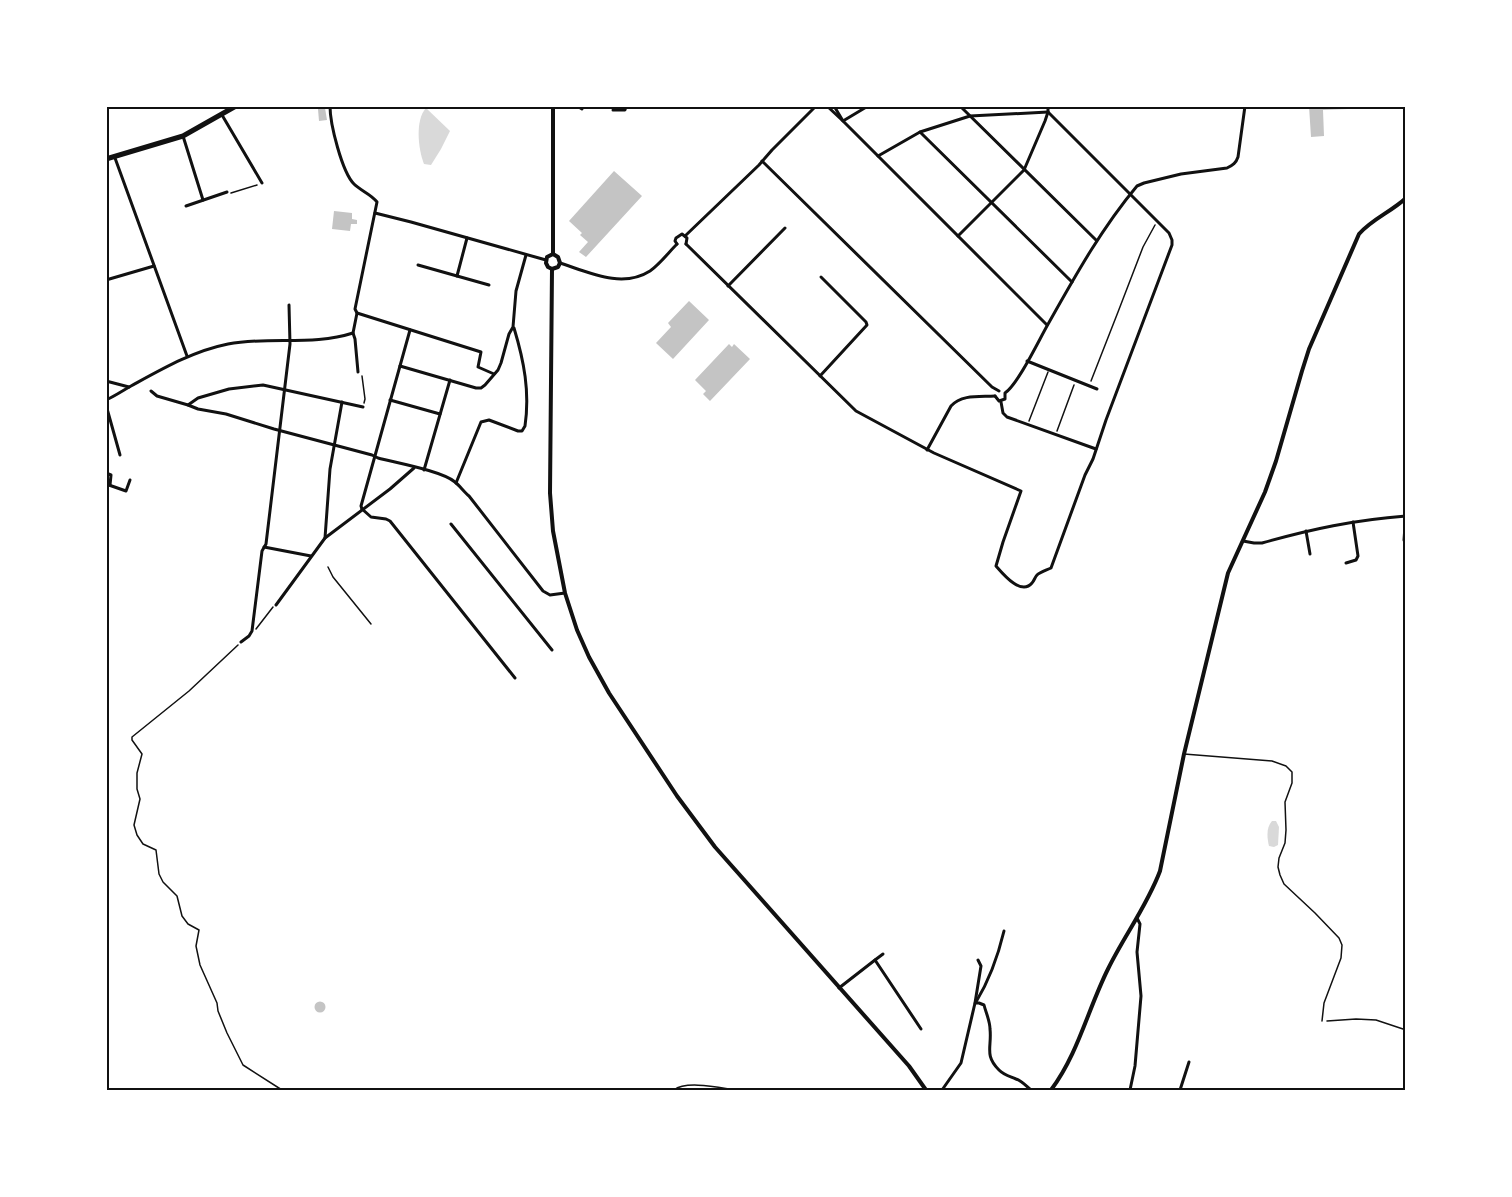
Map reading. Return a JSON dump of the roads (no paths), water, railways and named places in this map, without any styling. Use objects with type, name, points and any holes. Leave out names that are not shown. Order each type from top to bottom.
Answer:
[{"type":"main road","points":[[106,159],[183,136],[236,106]]},
{"type":"street","points":[[330,106],[333,130],[348,177],[377,202],[355,309],[357,313],[353,333],[358,372]]},
{"type":"street","points":[[553,106],[553,254]]},
{"type":"street","points":[[577,106],[582,108]]},
{"type":"street","points":[[613,110],[625,110],[626,106]]},
{"type":"street","points":[[685,236],[816,106]]},
{"type":"street","points":[[826,106],[1047,325]]},
{"type":"street","points":[[834,106],[843,121]]},
{"type":"street","points":[[843,121],[868,106]]},
{"type":"street","points":[[960,106],[1096,241]]},
{"type":"street","points":[[958,236],[1024,170],[1048,112],[1048,106]]},
{"type":"street","points":[[1001,402],[1005,399],[1005,393],[1027,361],[1096,241],[1130,194],[1137,186],[1144,183],[1181,174],[1227,168],[1235,163],[1240,147],[1245,106]]},
{"type":"street","points":[[685,236],[686,244],[856,411],[927,450],[1022,491],[996,566],[1014,584],[1026,587],[1031,585],[1038,574],[1051,568],[1172,248],[1171,237],[1048,112],[970,116],[920,132],[878,156]]},
{"type":"street","points":[[222,115],[262,183]]},
{"type":"street","points":[[920,132],[1072,282]]},
{"type":"street","points":[[183,136],[203,200]]},
{"type":"street","points":[[114,156],[187,356]]},
{"type":"street","points":[[762,161],[992,387],[1005,393]]},
{"type":"street","points":[[186,206],[227,192]]},
{"type":"street","points":[[1051,1090],[1070,1060],[1107,971],[1154,889],[1161,871],[1184,754],[1228,573],[1265,492],[1309,349],[1356,241],[1365,227],[1406,198]]},
{"type":"street","points":[[375,213],[546,260]]},
{"type":"street","points":[[728,286],[785,228]]},
{"type":"street","points":[[677,244],[675,241],[677,236],[682,234],[685,236]]},
{"type":"street","points":[[457,276],[467,238]]},
{"type":"street","points":[[560,263],[607,277],[627,279],[651,270],[677,244]]},
{"type":"street","points":[[677,244],[682,246],[686,244]]},
{"type":"street","points":[[553,254],[547,257],[546,265],[552,268],[558,267],[560,263]]},
{"type":"street","points":[[553,254],[558,257],[560,263]]},
{"type":"street","points":[[456,483],[481,422],[489,420],[518,431],[522,431],[525,426],[526,375],[513,327],[516,291],[526,255]]},
{"type":"street","points":[[418,265],[489,285]]},
{"type":"street","points":[[106,280],[154,266]]},
{"type":"street","points":[[552,268],[550,493],[553,531],[565,593],[577,630],[598,673],[621,712],[715,848],[909,1066],[926,1090]]},
{"type":"street","points":[[820,376],[867,325],[821,277]]},
{"type":"street","points":[[241,642],[252,631],[262,551],[266,544],[290,340],[289,305]]},
{"type":"street","points":[[357,313],[481,352],[478,367],[494,374]]},
{"type":"street","points":[[400,366],[481,388],[498,370],[513,327]]},
{"type":"street","points":[[362,509],[410,330]]},
{"type":"street","points":[[106,399],[187,356],[201,351],[252,341],[320,340],[353,333]]},
{"type":"street","points":[[1027,361],[1097,389]]},
{"type":"street","points":[[424,470],[450,380]]},
{"type":"street","points":[[106,381],[129,387]]},
{"type":"street","points":[[188,405],[198,398],[232,388],[263,385],[363,407]]},
{"type":"street","points":[[151,391],[158,396],[198,409],[226,414],[443,476],[456,483],[468,496],[543,591],[550,595],[565,593]]},
{"type":"street","points":[[927,450],[956,401],[969,397],[995,396],[999,391]]},
{"type":"street","points":[[995,396],[996,400],[1001,402]]},
{"type":"street","points":[[390,400],[440,414]]},
{"type":"street","points":[[325,538],[330,469],[342,402]]},
{"type":"street","points":[[1001,402],[1003,413],[1007,417],[1096,449]]},
{"type":"street","points":[[106,405],[120,455]]},
{"type":"street","points":[[276,605],[325,538],[414,468]]},
{"type":"street","points":[[106,472],[111,475],[108,485],[126,491],[130,480]]},
{"type":"street","points":[[362,509],[371,517],[390,521],[515,678]]},
{"type":"street","points":[[1243,541],[1262,543],[1353,521],[1405,514],[1404,540]]},
{"type":"street","points":[[1346,563],[1356,560],[1358,556],[1353,521]]},
{"type":"street","points":[[451,524],[552,650]]},
{"type":"street","points":[[1306,531],[1310,554]]},
{"type":"street","points":[[264,548],[311,556]]},
{"type":"street","points":[[1130,1090],[1135,1066],[1141,996],[1137,951],[1140,924],[1138,917]]},
{"type":"street","points":[[975,1003],[995,964],[1004,931]]},
{"type":"street","points":[[839,988],[883,954]]},
{"type":"street","points":[[876,960],[921,1029]]},
{"type":"street","points":[[942,1090],[961,1063],[975,1003],[981,966],[978,960]]},
{"type":"street","points":[[975,1003],[984,1005],[987,1016],[990,1029],[990,1059],[998,1069],[1022,1082],[1031,1090]]},
{"type":"street","points":[[1180,1090],[1189,1062]]},
{"type":"lane","points":[[328,567],[333,577],[371,624]]},
{"type":"lane","points":[[1184,754],[1272,760],[1293,772],[1292,783],[1285,802],[1286,830],[1278,867],[1280,875],[1284,884],[1339,938],[1342,945],[1341,958],[1324,1003],[1322,1021]]}]
